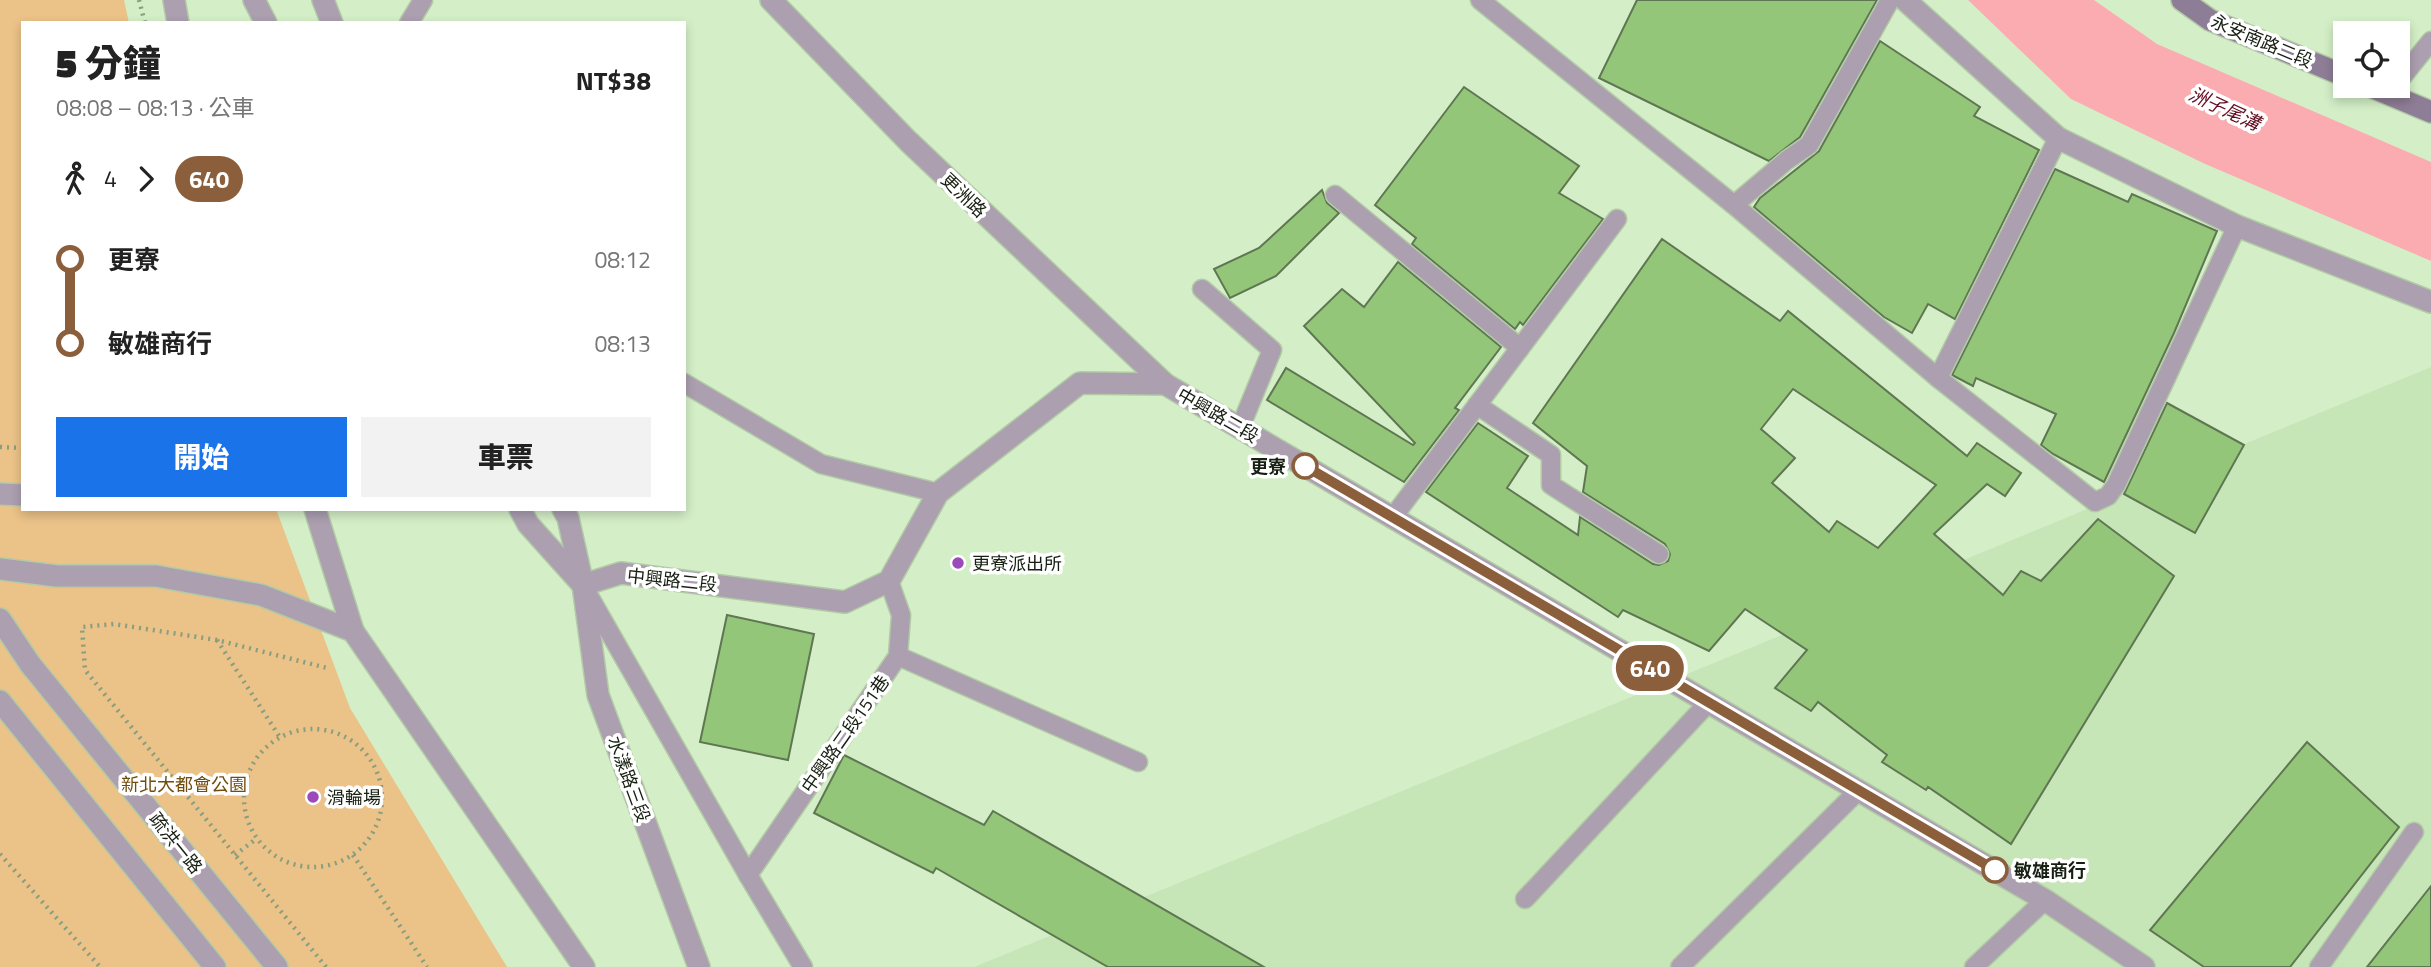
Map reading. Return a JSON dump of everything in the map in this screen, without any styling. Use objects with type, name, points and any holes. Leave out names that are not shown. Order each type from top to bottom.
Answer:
[{"type":"main road","name":"永安南路二段","points":[[2182,0],[2210,20],[2333,71]]},
{"type":"main road","points":[[2407,98],[2431,111]]},
{"type":"street","points":[[173,0],[178,21]]},
{"type":"street","points":[[254,0],[265,21]]},
{"type":"street","points":[[323,0],[331,21]]},
{"type":"street","name":"更洲路","points":[[771,0],[908,141],[1165,384]]},
{"type":"street","points":[[1905,0],[2058,138],[2237,226],[2431,302]]},
{"type":"street","name":"中興路二段","points":[[583,585],[621,573],[845,602],[889,582],[938,493],[1080,383],[1165,384],[2045,900],[2144,967]]},
{"type":"street","points":[[0,494],[21,495]]},
{"type":"street","points":[[316,511],[354,631],[584,967]]},
{"type":"street","points":[[521,511],[528,524],[583,585]]},
{"type":"street","name":"水漾路三段","points":[[564,511],[583,585],[598,695],[699,967]]},
{"type":"street","points":[[0,569],[57,576],[156,576],[261,595],[354,631]]},
{"type":"street","name":"疏洪一路","points":[[0,619],[30,664],[277,967]]},
{"type":"street","points":[[0,701],[215,967]]},
{"type":"lane","points":[[410,21],[423,0]]},
{"type":"lane","points":[[1480,0],[1734,205],[1938,378],[2095,502],[2108,496],[2116,485],[2237,226]]},
{"type":"lane","points":[[1734,205],[1809,145],[1890,0]]},
{"type":"lane","points":[[2410,63],[2431,41]]},
{"type":"lane","points":[[1938,378],[2058,138]]},
{"type":"lane","points":[[1335,195],[1520,348]]},
{"type":"lane","points":[[1393,517],[1617,219]]},
{"type":"lane","points":[[1202,289],[1272,350],[1240,428]]},
{"type":"lane","points":[[686,384],[821,464],[938,493]]},
{"type":"lane","points":[[1478,405],[1551,455],[1551,485],[1659,554]]},
{"type":"lane","name":"中興路二段151巷","points":[[748,875],[898,656],[901,615],[889,582]]},
{"type":"lane","points":[[583,585],[803,967]]},
{"type":"lane","points":[[898,656],[1138,762]]},
{"type":"lane","points":[[1525,899],[1709,702]]},
{"type":"lane","points":[[1679,967],[1858,790]]},
{"type":"lane","points":[[2319,967],[2414,832]]},
{"type":"lane","points":[[1974,967],[2045,900]]},
{"type":"path","points":[[139,0],[144,21]]},
{"type":"path","points":[[0,447],[21,448]]},
{"type":"path","points":[[326,967],[85,670],[82,627],[114,624],[218,640],[327,668]]},
{"type":"path","points":[[218,640],[279,736]]},
{"type":"path","points":[[316,728],[335,732],[352,740],[372,761],[382,788],[382,807],[377,825],[354,855],[320,867],[301,866],[276,857],[256,839],[243,808],[243,791],[254,759],[265,746],[279,736],[316,728]]},
{"type":"path","points":[[234,856],[256,839]]},
{"type":"path","points":[[0,854],[100,967]]},
{"type":"path","points":[[354,855],[427,967]]},
{"type":"shaded area","points":[[2431,367],[2431,967],[974,967],[1840,611]]},
{"type":"green space","name":"新北大都會公園","points":[[0,0],[124,0],[129,21],[21,21],[21,511],[277,511],[350,708],[507,967],[0,967]]},
{"type":"water","name":"洲子尾溝","points":[[1968,0],[2094,0],[2157,44],[2431,162],[2431,261],[2203,163],[2071,99]]},
{"type":"building","points":[[1637,0],[1877,0],[1800,137],[1769,161],[1599,78]]},
{"type":"building","points":[[1880,41],[1980,107],[1974,116],[2039,150],[1955,319],[1928,304],[1912,333],[1884,317],[1754,207],[1760,198],[1819,151]]},
{"type":"building","points":[[1464,87],[1579,166],[1559,193],[1603,219],[1523,325],[1520,322],[1515,329],[1412,244],[1416,238],[1375,205]]},
{"type":"building","points":[[2055,169],[2128,202],[2132,194],[2217,231],[2174,333],[2104,482],[2041,445],[2056,414],[1976,378],[1973,386],[1952,375]]},
{"type":"building","points":[[1322,190],[1327,203],[1339,213],[1276,276],[1230,298],[1214,269],[1259,248]]},
{"type":"building","points":[[1662,239],[1780,321],[1788,311],[1967,456],[1977,443],[2021,473],[2005,496],[1987,484],[1934,534],[2003,595],[2021,571],[2041,581],[2098,519],[2174,576],[2011,844],[1928,787],[1926,790],[1882,762],[1887,755],[1818,702],[1811,711],[1775,688],[1807,650],[1745,609],[1709,651],[1623,610],[1618,617],[1426,492],[1478,423],[1528,456],[1507,488],[1578,535],[1580,517],[1653,564],[1659,565],[1668,561],[1670,554],[1665,544],[1583,492],[1587,466],[1533,423]],"holes":[[[1793,389],[1936,485],[1878,548],[1837,521],[1829,532],[1772,483],[1795,458],[1761,429]]]},
{"type":"building","points":[[1398,262],[1501,347],[1455,408],[1459,410],[1404,482],[1267,400],[1286,368],[1413,445],[1415,443],[1304,326],[1342,289],[1364,307]]},
{"type":"building","points":[[2167,403],[2244,445],[2195,533],[2124,494]]},
{"type":"building","points":[[727,615],[814,634],[788,760],[700,742]]},
{"type":"building","points":[[2307,742],[2399,827],[2290,967],[2204,967],[2150,930]]},
{"type":"building","points":[[844,755],[984,825],[993,811],[1264,967],[1108,967],[936,868],[933,873],[814,813]]},
{"type":"building","points":[[2431,886],[2431,967],[2367,967]]},
{"type":"bus line","name":"640","points":[[1305,466],[1995,870]]},
{"type":"place","name":"更寮","points":[[1305,466]]},
{"type":"place","name":"更寮派出所","points":[[958,563]]},
{"type":"place","name":"滑輪場","points":[[313,797]]},
{"type":"place","name":"敏雄商行","points":[[1995,870]]}]
